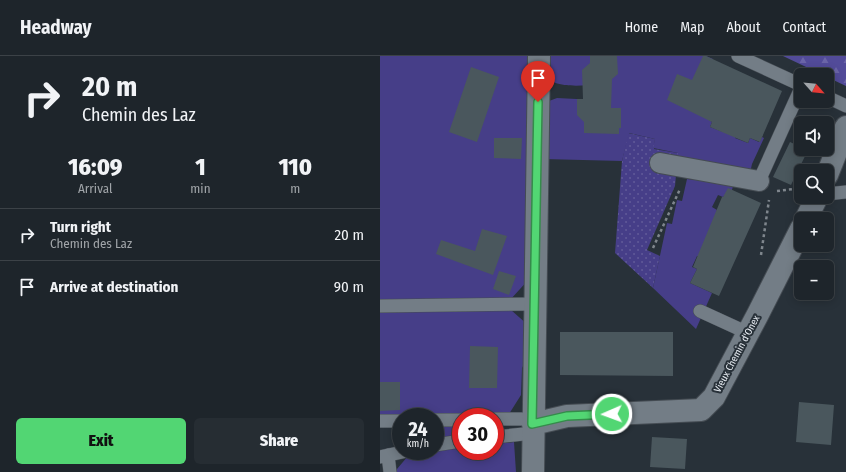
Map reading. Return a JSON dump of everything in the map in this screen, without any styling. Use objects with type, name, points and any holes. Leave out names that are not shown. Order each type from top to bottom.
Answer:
[{"type":"street","points":[[533,472],[539,56]]},
{"type":"street","points":[[831,164],[846,127]]},
{"type":"street","points":[[660,163],[689,168],[765,186]]},
{"type":"street","name":"Vieux Chemin d'Onex","points":[[533,425],[567,416],[701,410],[714,397],[794,243]]},
{"type":"lane","points":[[738,56],[794,83]]},
{"type":"lane","points":[[834,100],[846,106]]},
{"type":"lane","points":[[765,186],[794,105]]},
{"type":"lane","points":[[834,193],[846,192]]},
{"type":"lane","points":[[380,306],[535,304]]},
{"type":"lane","points":[[700,311],[748,333]]},
{"type":"lane","points":[[504,420],[533,425]]},
{"type":"lane","points":[[380,421],[392,421]]},
{"type":"lane","points":[[504,434],[533,425]]},
{"type":"lane","points":[[384,456],[390,472]]},
{"type":"path","points":[[653,248],[689,168]]},
{"type":"path","points":[[761,259],[765,186],[794,189]]},
{"type":"shaded area","points":[[380,56],[533,56],[530,278],[510,300],[511,310],[528,325],[527,358],[522,368],[521,395],[509,414],[504,414],[504,408],[452,408],[452,415],[444,415],[444,408],[392,408],[392,416],[380,416]]},
{"type":"shaded area","points":[[545,56],[706,56],[713,59],[691,106],[712,122],[710,127],[723,132],[738,133],[735,138],[748,143],[750,138],[759,142],[762,137],[764,138],[752,164],[750,173],[677,158],[678,153],[653,148],[655,139],[629,133],[622,161],[543,159],[549,101],[557,98],[596,100],[596,85],[575,86],[559,84],[548,78],[545,72]]},
{"type":"shaded area","points":[[628,133],[655,139],[654,149],[678,153],[675,186],[647,250],[660,256],[653,288],[615,253],[622,161]]},
{"type":"shaded area","points":[[698,175],[734,182],[732,190],[723,197],[718,195],[712,207],[717,210],[702,257],[697,256],[692,267],[697,269],[690,283],[712,293],[696,329],[653,288],[667,223],[672,224],[677,200],[682,201],[687,179],[697,180]]},
{"type":"shaded area","points":[[444,426],[452,426],[452,438],[444,440]]},
{"type":"shaded area","points":[[514,442],[516,472],[397,472],[397,469],[405,460],[444,460],[444,449],[452,448],[452,460],[504,460],[504,443]]},
{"type":"green space","points":[[783,56],[846,56],[846,86],[834,80],[834,68],[808,68]]},
{"type":"building","points":[[590,56],[617,56],[618,74],[612,79],[611,108],[621,108],[621,128],[619,128],[619,134],[584,133],[584,122],[577,115],[577,99],[583,99],[582,70],[590,63]]},
{"type":"building","points":[[703,56],[706,56],[782,91],[760,142],[750,138],[748,143],[710,127],[712,122],[667,100],[677,74],[692,80]]},
{"type":"building","points":[[471,67],[499,77],[477,142],[449,132]]},
{"type":"building","points":[[494,138],[522,138],[521,159],[494,158]]},
{"type":"building","points":[[790,142],[794,144],[794,156],[805,156],[801,164],[794,164],[794,179],[791,185],[773,177]]},
{"type":"building","points":[[728,188],[761,203],[719,296],[690,283],[697,269],[693,267],[722,197]]},
{"type":"building","points":[[482,229],[507,236],[493,275],[436,254],[441,240],[475,251]]},
{"type":"building","points":[[499,271],[516,276],[509,295],[493,289]]},
{"type":"building","points":[[560,332],[673,332],[673,376],[560,375]]},
{"type":"building","points":[[470,346],[498,347],[497,388],[469,388]]},
{"type":"building","points":[[380,382],[400,382],[400,408],[380,411]]},
{"type":"building","points":[[799,402],[834,405],[831,445],[796,442]]},
{"type":"building","points":[[652,437],[687,439],[685,469],[650,467]]},
{"type":"route","points":[[538,102],[532,424],[567,416],[612,414]]}]
